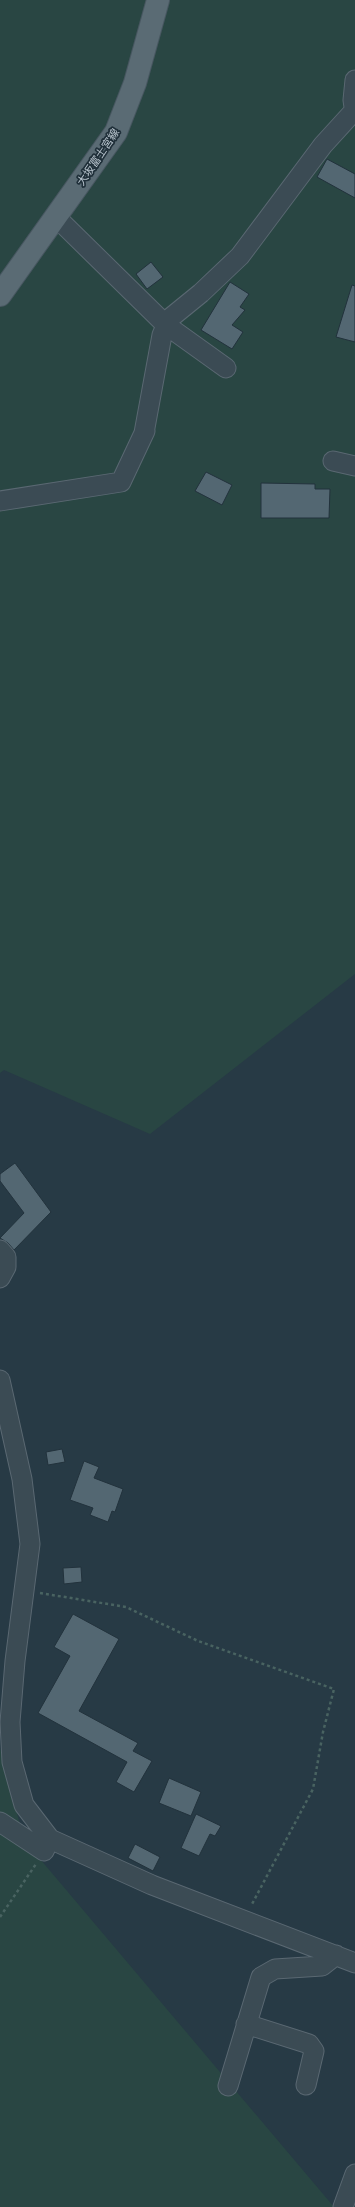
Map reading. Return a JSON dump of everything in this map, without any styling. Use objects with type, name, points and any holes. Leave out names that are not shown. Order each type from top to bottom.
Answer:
[{"type":"main road","name":"大坂富士宮線","points":[[0,295],[116,132],[135,83],[158,0]]},
{"type":"street","points":[[355,80],[353,100],[355,114]]},
{"type":"street","points":[[0,501],[121,482],[145,432],[162,335],[169,319],[201,293],[240,256],[323,145],[354,111]]},
{"type":"street","points":[[56,217],[166,325],[226,368]]},
{"type":"street","points":[[333,461],[355,466]]},
{"type":"street","points":[[0,1250],[6,1257],[6,1267],[0,1278]]},
{"type":"street","points":[[0,1380],[22,1479],[30,1544],[11,1714],[12,1762],[24,1806],[47,1845]]},
{"type":"street","points":[[0,1822],[47,1845],[355,1962]]},
{"type":"street","points":[[228,2086],[261,1977],[275,1969],[322,1966],[336,1955]]},
{"type":"street","points":[[246,2024],[309,2044],[314,2051],[306,2085]]},
{"type":"street","points":[[343,2207],[355,2174]]},
{"type":"path","points":[[24,1590],[126,1607],[198,1641],[334,1688],[323,1732],[313,1788],[243,1920]]},
{"type":"path","points":[[0,1917],[47,1845]]},
{"type":"green space","points":[[0,0],[355,0],[355,974],[150,1134],[4,1070],[0,1073]]},
{"type":"green space","points":[[0,1748],[24,1840],[334,2207],[0,2207]]},
{"type":"building","points":[[327,159],[355,174],[355,198],[317,177]]},
{"type":"building","points":[[151,262],[163,277],[147,289],[136,274]]},
{"type":"building","points":[[230,282],[249,294],[240,307],[245,310],[232,325],[243,332],[232,349],[201,330]]},
{"type":"building","points":[[352,285],[355,286],[355,342],[336,337]]},
{"type":"building","points":[[206,472],[232,485],[222,505],[195,491]]},
{"type":"building","points":[[261,483],[315,484],[315,489],[330,489],[329,518],[261,518]]},
{"type":"building","points":[[15,1163],[51,1212],[14,1250],[8,1243],[0,1238],[24,1213],[0,1181],[0,1174]]},
{"type":"building","points":[[62,1449],[65,1462],[48,1465],[46,1452]]},
{"type":"building","points":[[84,1461],[99,1467],[94,1478],[123,1489],[115,1512],[112,1511],[108,1522],[90,1515],[93,1508],[70,1500]]},
{"type":"building","points":[[81,1567],[82,1582],[64,1584],[63,1568]]},
{"type":"building","points":[[73,1614],[119,1639],[79,1711],[138,1743],[133,1751],[152,1761],[134,1792],[116,1782],[127,1762],[38,1713],[70,1656],[54,1647]]},
{"type":"building","points":[[169,1778],[201,1792],[191,1816],[159,1803]]},
{"type":"building","points":[[196,1814],[221,1826],[215,1836],[210,1834],[199,1856],[181,1848]]},
{"type":"building","points":[[135,1844],[160,1857],[153,1871],[128,1858]]}]
